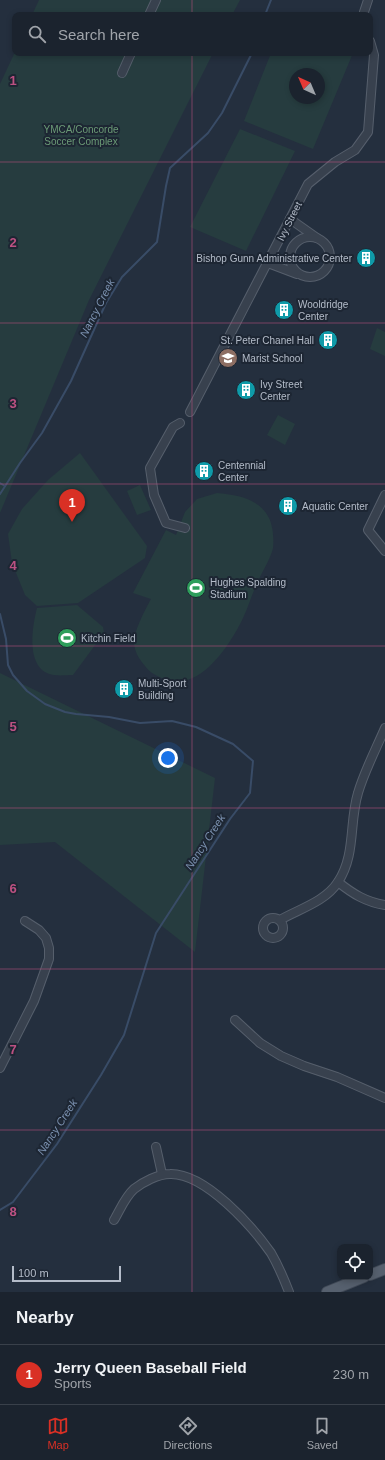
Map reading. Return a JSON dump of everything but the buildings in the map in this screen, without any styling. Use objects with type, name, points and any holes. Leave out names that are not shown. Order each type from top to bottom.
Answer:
[{"type":"main road","points":[[373,1274],[385,1269]]},
{"type":"main road","points":[[327,1292],[357,1280]]},
{"type":"street","points":[[150,12],[156,0]]},
{"type":"street","points":[[364,12],[368,0]]},
{"type":"street","name":"Ivy Street","points":[[190,412],[308,184],[335,162],[355,150],[368,132],[374,55],[373,52]]},
{"type":"street","points":[[122,73],[130,56]]},
{"type":"street","points":[[268,263],[306,278],[319,276],[328,266],[330,253],[323,242],[290,219]]},
{"type":"street","points":[[300,275],[294,271],[291,265],[289,259],[290,252],[298,241],[304,238],[317,238]]},
{"type":"street","points":[[180,423],[173,427],[150,468],[154,495],[166,523],[185,528]]},
{"type":"street","points":[[385,495],[368,530],[385,551]]},
{"type":"street","points":[[379,508],[385,515]]},
{"type":"street","points":[[280,920],[317,901],[329,892],[338,882],[351,849],[358,794],[383,740],[385,728]]},
{"type":"street","points":[[338,882],[352,893],[367,901],[385,905]]},
{"type":"street","points":[[0,1068],[34,1001],[49,959],[49,948],[46,938],[40,930],[25,921]]},
{"type":"street","points":[[235,1020],[260,1043],[281,1056],[304,1066],[337,1077],[385,1098]]},
{"type":"street","points":[[156,1147],[162,1174]]},
{"type":"street","points":[[114,1220],[128,1196],[144,1183],[162,1174],[190,1177],[213,1192],[252,1228],[271,1254],[289,1292]]},
{"type":"green space","points":[[39,0],[240,0],[234,12],[33,12]]},
{"type":"green space","name":"YMCA/Concorde Soccer Complex","points":[[13,56],[211,56],[89,300],[0,513],[0,84]]},
{"type":"green space","points":[[270,56],[352,56],[313,149],[244,121]]},
{"type":"green space","points":[[240,129],[295,151],[246,251],[190,227]]},
{"type":"green space","points":[[377,328],[385,332],[385,356],[370,349]]},
{"type":"green space","points":[[278,415],[295,424],[285,445],[267,435]]},
{"type":"green space","points":[[80,453],[147,546],[145,558],[78,603],[37,606],[25,595],[12,563],[8,534],[22,509],[48,480]]},
{"type":"green space","points":[[140,485],[151,510],[137,515],[127,491]]},
{"type":"green space","name":"Hughes Spalding Stadium","points":[[217,493],[247,499],[265,511],[269,518],[273,533],[272,552],[242,621],[219,656],[200,674],[190,679],[179,682],[167,680],[149,671],[141,661],[136,651],[134,641],[136,631],[151,599],[133,593],[166,530],[176,535],[185,512],[197,499]]},
{"type":"green space","name":"Kitchin Field","points":[[77,605],[103,627],[104,633],[73,675],[54,675],[45,672],[38,666],[33,647],[33,626],[37,608]]},
{"type":"green space","points":[[0,673],[215,778],[195,952],[55,842],[0,845]]},
{"type":"waterway","name":"Nancy Creek","points":[[266,12],[271,0]]},
{"type":"waterway","name":"Nancy Creek","points":[[0,494],[42,433],[71,381],[106,303],[122,277],[157,242],[170,168],[208,133],[222,113],[250,56]]},
{"type":"waterway","name":"Nancy Creek","points":[[0,483],[5,486]]},
{"type":"waterway","name":"Nancy Creek","points":[[0,614],[6,639],[8,665],[13,675],[27,691],[45,704],[65,712],[76,714],[109,717],[140,723],[172,721],[196,727],[233,744],[253,761],[250,793],[230,819],[156,933],[124,1035],[101,1075],[57,1144],[13,1202],[0,1210]]},
{"type":"place","name":"Bishop Gunn Administrative Center","points":[[366,258]]},
{"type":"place","name":"Wooldridge Center","points":[[284,310]]},
{"type":"place","name":"St. Peter Chanel Hall","points":[[328,340]]},
{"type":"place","name":"Marist School","points":[[228,358]]},
{"type":"place","name":"Ivy Street Center","points":[[246,390]]},
{"type":"place","name":"Centennial Center","points":[[204,471]]},
{"type":"place","name":"Aquatic Center","points":[[288,506]]},
{"type":"place","name":"Jerry Queen Baseball Field","points":[[72,522]]},
{"type":"place","name":"Hughes Spalding Stadium","points":[[196,588]]},
{"type":"place","name":"Kitchin Field","points":[[67,638]]},
{"type":"place","name":"Multi-Sport Building","points":[[124,689]]}]
